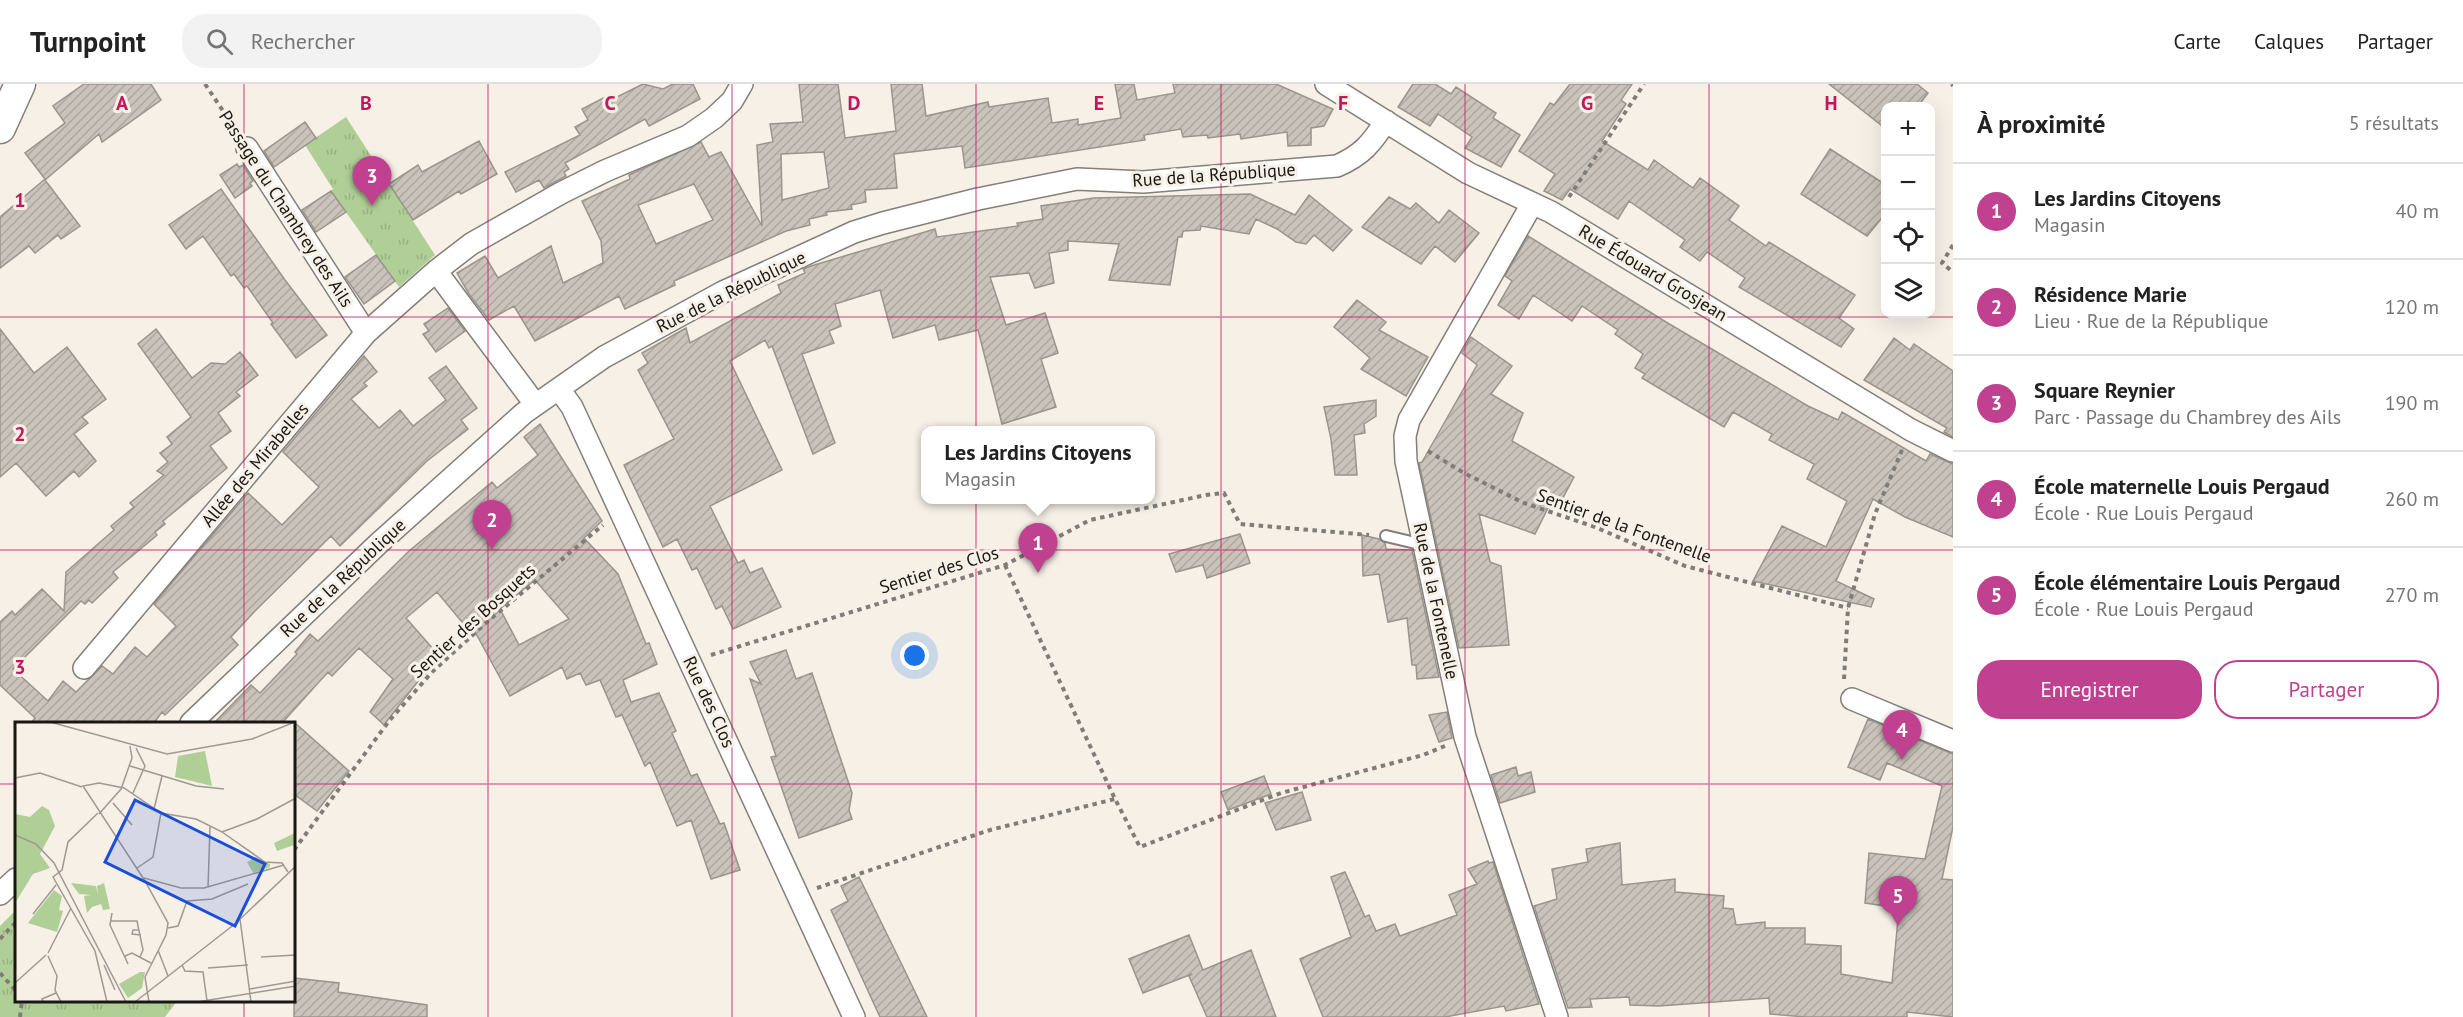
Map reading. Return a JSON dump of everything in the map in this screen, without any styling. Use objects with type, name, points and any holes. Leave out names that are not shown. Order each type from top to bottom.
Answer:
[{"type":"main road","points":[[0,128],[20,84]]},
{"type":"street","name":"Allée des Mirabelles","points":[[84,668],[366,333],[436,271],[471,244],[605,171],[688,136],[732,102],[742,84]]},
{"type":"street","name":"Rue Édouard Grosjean","points":[[1326,84],[1468,173],[1557,215],[1911,430],[1953,451]]},
{"type":"street","name":"Rue de la République","points":[[192,722],[378,544],[535,404],[628,342],[723,292],[854,232],[883,222],[1077,178],[1143,182],[1337,166],[1355,158],[1372,142],[1386,121]]},
{"type":"street","name":"Passage du Chambrey des Ails","points":[[247,148],[366,333]]},
{"type":"street","name":"Rue de la Fontenelle","points":[[1532,204],[1409,420],[1405,436],[1406,461],[1465,737],[1557,1017]]},
{"type":"street","points":[[436,271],[535,404]]},
{"type":"street","name":"Rue des Clos","points":[[559,389],[572,407],[854,1017]]},
{"type":"street","points":[[1852,699],[1953,741]]},
{"type":"street","points":[[0,894],[15,880]]},
{"type":"lane","points":[[1386,536],[1424,545]]},
{"type":"path","name":"Passage du Chambrey des Ails","points":[[205,84],[247,148]]},
{"type":"path","points":[[1557,215],[1644,84]]},
{"type":"path","points":[[1953,245],[1942,263],[1953,272]]},
{"type":"path","points":[[1852,699],[1844,677],[1848,608],[1875,514],[1911,430]]},
{"type":"path","name":"Sentier de la Fontenelle","points":[[1405,436],[1464,473],[1524,503],[1595,527],[1664,558],[1685,566],[1848,608]]},
{"type":"path","name":"Sentier des Clos","points":[[690,662],[1005,565],[1090,520],[1218,493],[1224,493],[1229,498],[1240,524],[1386,536]]},
{"type":"path","name":"Sentier des Bosquets","points":[[296,847],[389,721],[432,672],[487,622],[604,525],[622,515]]},
{"type":"path","points":[[1005,565],[1115,799],[1140,847],[1281,793],[1423,755]]},
{"type":"path","points":[[798,894],[990,830],[1115,799]]},
{"type":"path","points":[[0,939],[15,923]]},
{"type":"path","points":[[0,973],[15,990]]},
{"type":"path","points":[[20,1017],[22,1002]]},
{"type":"green space","points":[[346,117],[435,255],[399,287],[331,191],[333,189],[305,145]]},
{"type":"green space","points":[[15,911],[15,1002],[176,1002],[165,1017],[0,1017],[0,926]]},
{"type":"building","points":[[84,84],[151,84],[161,100],[102,142],[99,134],[45,180],[80,226],[61,239],[58,235],[35,253],[29,246],[0,268],[0,217],[45,179],[25,153],[65,123],[53,106]]},
{"type":"building","points":[[643,84],[663,89],[673,84],[693,84],[700,99],[649,126],[645,119],[565,163],[569,169],[564,172],[566,176],[544,188],[539,180],[516,192],[505,172],[580,135],[575,127],[588,120],[582,109],[611,94],[613,99]]},
{"type":"building","points":[[799,84],[838,84],[845,138],[896,131],[891,84],[922,84],[926,116],[988,102],[989,107],[1048,98],[1052,123],[1078,119],[1078,125],[1121,118],[1115,84],[1134,84],[1137,100],[1175,93],[1173,84],[1276,84],[1333,109],[1324,126],[1311,128],[1311,145],[1288,146],[1287,132],[1241,139],[1240,134],[1208,138],[1207,135],[1183,137],[1181,129],[1144,135],[1145,140],[965,168],[962,146],[894,154],[897,188],[865,190],[866,202],[851,205],[852,209],[826,212],[827,215],[809,219],[810,225],[786,231],[674,281],[675,285],[625,309],[619,296],[535,341],[514,306],[489,320],[469,294],[457,273],[485,256],[498,278],[551,246],[563,283],[603,263],[601,241],[582,201],[630,179],[629,175],[701,142],[709,157],[721,152],[762,226],[757,145],[773,142],[770,124],[803,122]],"holes":[[[824,152],[829,188],[782,200],[781,154]],[[694,184],[713,220],[656,244],[638,205]]]},
{"type":"building","points":[[1413,84],[1435,84],[1451,94],[1456,87],[1496,113],[1493,118],[1520,135],[1501,167],[1465,148],[1472,137],[1438,114],[1430,126],[1398,107]]},
{"type":"building","points":[[1570,84],[1632,84],[1621,100],[1626,104],[1602,141],[1648,170],[1654,160],[1693,188],[1700,178],[1739,206],[1729,220],[1766,246],[1769,242],[1855,295],[1839,318],[1854,329],[1841,347],[1739,287],[1745,278],[1707,252],[1700,261],[1680,247],[1685,240],[1629,201],[1618,219],[1570,189],[1562,200],[1544,191],[1555,174],[1519,151],[1550,103],[1554,105]]},
{"type":"building","points":[[1829,84],[1917,84],[1928,93],[1921,102],[1881,102],[1881,125]]},
{"type":"building","points":[[305,122],[316,138],[274,167],[264,151]]},
{"type":"building","points":[[479,141],[497,174],[461,194],[459,191],[413,220],[389,184],[418,165],[422,172]]},
{"type":"building","points":[[1830,149],[1881,182],[1881,219],[1867,236],[1801,194]]},
{"type":"building","points":[[237,164],[239,167],[243,165],[253,181],[250,183],[252,186],[235,198],[220,175]]},
{"type":"building","points":[[221,189],[327,335],[296,358],[247,286],[244,288],[234,274],[231,276],[203,236],[186,249],[169,225]]},
{"type":"building","points":[[331,191],[346,212],[316,232],[302,210]]},
{"type":"building","points":[[1250,194],[1295,215],[1309,195],[1352,230],[1333,251],[1314,235],[1306,244],[1296,242],[1256,219],[1249,234],[1201,226],[1200,230],[1183,231],[1182,237],[1178,237],[1170,285],[1109,280],[1119,244],[1068,241],[1068,250],[1049,253],[1054,283],[1035,288],[1029,273],[990,277],[1006,325],[1045,313],[1058,353],[1041,359],[1056,407],[1002,424],[978,330],[939,340],[935,325],[893,338],[880,290],[835,304],[841,326],[829,331],[834,343],[802,354],[835,443],[813,454],[772,346],[769,348],[765,340],[730,361],[782,470],[710,506],[738,563],[744,560],[750,573],[762,568],[781,607],[733,629],[722,606],[716,609],[697,568],[692,570],[677,539],[663,547],[624,465],[674,439],[638,370],[648,363],[642,353],[686,328],[690,343],[781,293],[778,285],[805,273],[803,269],[935,229],[937,237],[1018,226],[1017,223],[1043,219],[1041,206],[1094,198]]},
{"type":"building","points":[[1389,197],[1410,209],[1416,203],[1439,223],[1449,210],[1479,233],[1455,262],[1435,246],[1421,264],[1362,227]]},
{"type":"building","points":[[1528,236],[1666,322],[1808,406],[1838,420],[1842,412],[1926,461],[1930,454],[1953,464],[1953,537],[1905,517],[1873,499],[1836,581],[1874,599],[1871,607],[1753,581],[1782,526],[1826,547],[1847,501],[1807,479],[1814,464],[1769,440],[1772,434],[1733,412],[1724,427],[1642,378],[1645,374],[1635,368],[1643,354],[1615,334],[1618,330],[1582,306],[1572,321],[1533,295],[1519,319],[1498,305],[1512,281],[1505,276]]},
{"type":"building","points":[[376,255],[395,281],[364,304],[345,277]]},
{"type":"building","points":[[1357,300],[1386,322],[1379,330],[1428,357],[1406,396],[1361,369],[1370,358],[1334,327]]},
{"type":"building","points":[[448,308],[465,331],[436,352],[423,334],[429,331],[424,324]]},
{"type":"building","points":[[0,329],[34,373],[67,347],[106,399],[82,417],[88,423],[74,434],[96,461],[79,477],[74,471],[46,496],[16,463],[0,477]]},
{"type":"building","points":[[156,329],[192,378],[211,363],[225,364],[240,352],[258,375],[236,392],[240,396],[218,413],[231,431],[210,446],[227,468],[163,521],[165,524],[155,532],[157,535],[113,572],[118,578],[92,603],[89,600],[85,604],[81,601],[13,669],[48,701],[63,681],[76,692],[102,666],[113,674],[135,647],[147,657],[176,626],[154,604],[248,493],[282,525],[319,487],[283,452],[364,356],[377,372],[364,383],[367,386],[351,399],[379,428],[400,410],[413,426],[446,400],[429,378],[446,366],[477,408],[461,420],[468,429],[427,461],[340,546],[331,536],[231,637],[238,645],[165,715],[162,712],[155,722],[32,722],[35,718],[0,685],[0,622],[12,611],[15,615],[42,589],[64,611],[66,572],[114,530],[111,526],[134,507],[130,503],[164,475],[157,471],[168,462],[160,453],[172,444],[167,437],[191,417],[138,344]]},
{"type":"building","points":[[1471,337],[1512,366],[1491,394],[1523,413],[1512,441],[1574,477],[1557,509],[1549,506],[1535,534],[1479,514],[1490,562],[1501,566],[1509,645],[1459,648],[1419,463],[1422,462],[1477,365],[1462,353]]},
{"type":"building","points":[[1894,338],[1910,350],[1914,344],[1953,371],[1953,437],[1944,432],[1947,428],[1864,380]]},
{"type":"building","points":[[1376,400],[1376,416],[1364,424],[1365,433],[1354,435],[1357,475],[1335,475],[1331,439],[1324,407]]},
{"type":"building","points":[[540,424],[602,521],[584,538],[618,574],[646,644],[649,643],[657,664],[623,680],[631,702],[659,693],[676,731],[672,733],[691,776],[697,774],[720,824],[724,823],[740,870],[711,879],[691,820],[677,826],[650,762],[645,766],[622,715],[616,717],[600,680],[586,685],[580,673],[567,679],[562,667],[510,696],[474,630],[471,633],[437,592],[406,618],[441,658],[419,680],[384,725],[370,712],[393,679],[359,648],[332,676],[328,672],[283,722],[215,722],[251,685],[260,693],[297,654],[295,652],[310,634],[318,641],[409,551],[492,482],[497,488],[538,455],[524,437]],"holes":[[[535,580],[569,619],[519,645],[500,609]]]},
{"type":"building","points":[[1240,534],[1250,563],[1207,578],[1203,565],[1176,572],[1169,554]]},
{"type":"building","points":[[1362,535],[1379,539],[1385,543],[1386,549],[1412,550],[1439,677],[1417,679],[1416,665],[1412,665],[1407,618],[1388,622],[1379,574],[1363,576]]},
{"type":"building","points":[[786,650],[796,679],[812,673],[852,793],[849,810],[852,819],[799,838],[771,757],[776,756],[750,679],[761,684],[750,662]]},
{"type":"building","points":[[1447,712],[1452,738],[1439,742],[1429,715]]},
{"type":"building","points":[[1868,719],[1953,754],[1953,827],[1942,879],[1953,880],[1953,1017],[1907,1012],[1907,1017],[1806,1017],[1770,1014],[1769,998],[1659,1006],[1630,1005],[1629,997],[1590,999],[1592,1007],[1568,1008],[1534,906],[1557,899],[1552,869],[1588,862],[1586,849],[1620,843],[1622,885],[1675,879],[1675,892],[1724,896],[1723,908],[1733,909],[1736,925],[1765,922],[1765,928],[1805,928],[1805,944],[1841,946],[1841,974],[1892,983],[1899,908],[1865,903],[1869,853],[1925,859],[1942,786],[1887,763],[1880,780],[1848,767]]},
{"type":"building","points":[[296,724],[349,771],[317,811],[296,795]]},
{"type":"building","points":[[1516,767],[1518,776],[1531,772],[1535,792],[1500,803],[1491,775]]},
{"type":"building","points":[[1264,776],[1271,794],[1228,810],[1221,792]]},
{"type":"building","points":[[1302,792],[1311,820],[1276,830],[1265,803]]},
{"type":"building","points":[[1488,861],[1493,862],[1539,1004],[1506,1011],[1504,1006],[1445,1017],[1323,1017],[1300,959],[1351,937],[1331,877],[1345,872],[1365,917],[1369,915],[1376,931],[1395,924],[1400,936],[1457,915],[1449,895],[1477,884],[1468,869]]},
{"type":"building","points":[[859,877],[927,1017],[880,1017],[831,910],[848,901],[841,886]]},
{"type":"building","points":[[1189,935],[1203,970],[1251,950],[1276,1017],[1207,1017],[1189,976],[1192,974],[1143,993],[1129,959]]},
{"type":"building","points":[[296,978],[339,983],[338,992],[427,1005],[427,1017],[294,1017]]},
{"type":"place","name":"Square Reynier","points":[[372,206]]},
{"type":"place","name":"Résidence Marie","points":[[492,550]]},
{"type":"place","name":"Les Jardins Citoyens","points":[[1038,573]]},
{"type":"place","name":"École maternelle Louis Pergaud","points":[[1902,760]]},
{"type":"place","name":"École élémentaire Louis Pergaud","points":[[1898,926]]}]
